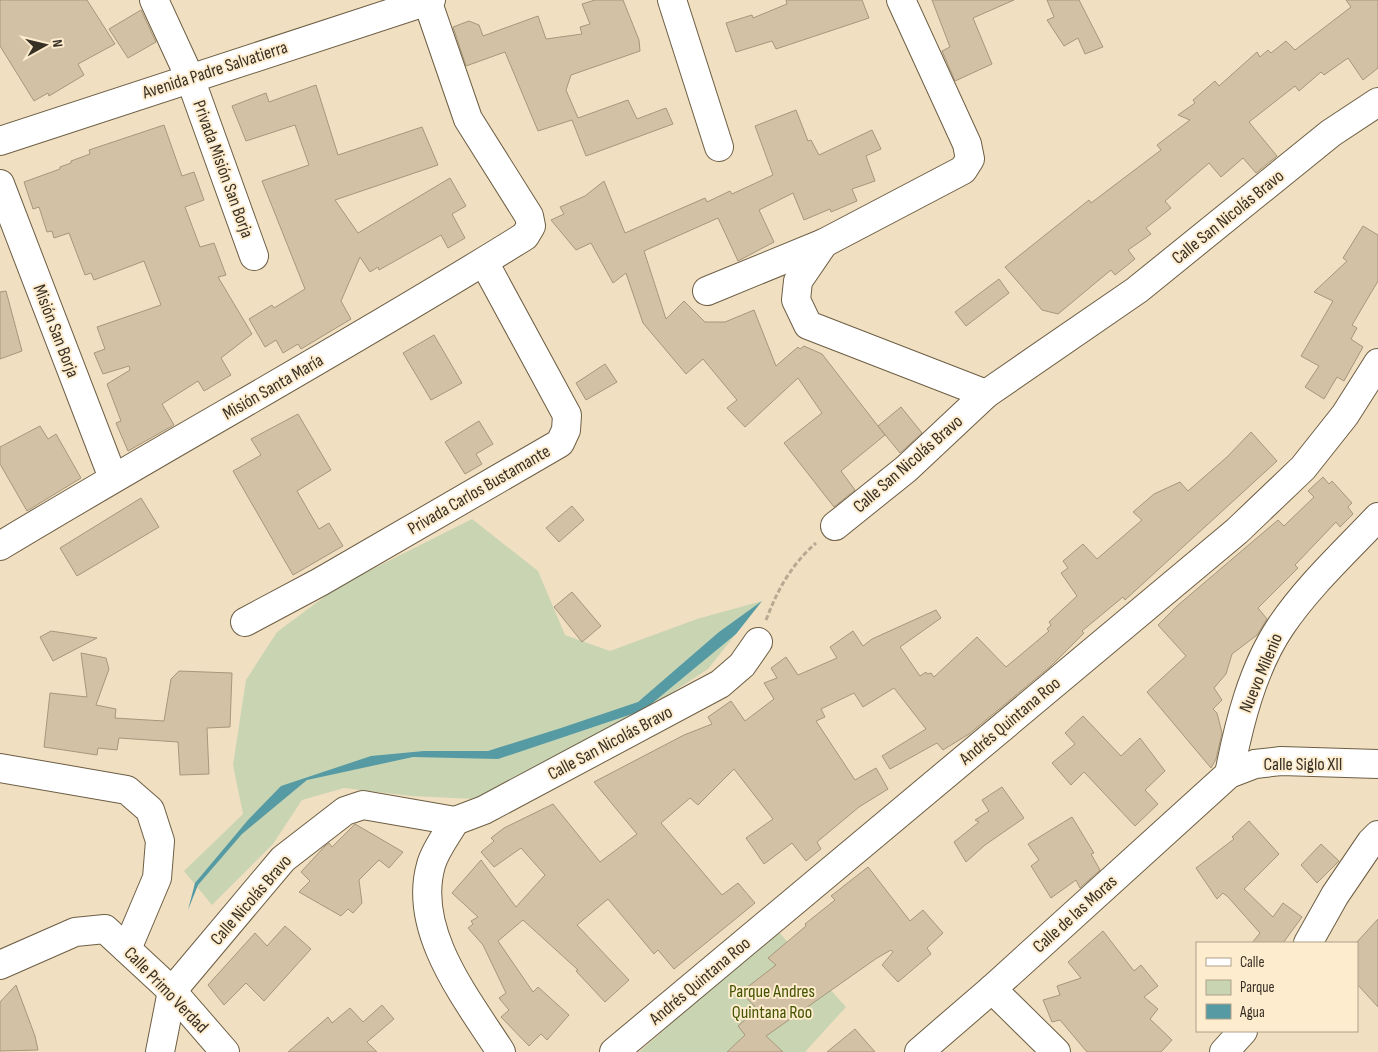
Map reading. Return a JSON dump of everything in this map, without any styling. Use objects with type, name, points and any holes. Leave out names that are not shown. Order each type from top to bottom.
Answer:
[{"type":"street","name":"Privada Misión San Borja","points":[[154,0],[190,78],[254,256]]},
{"type":"street","name":"Avenida Padre Salvatierra","points":[[0,141],[428,0]]},
{"type":"street","name":"Misión Santa María","points":[[0,546],[113,478],[306,369],[525,236],[531,226],[529,216],[468,119],[428,0]]},
{"type":"street","points":[[672,0],[719,148]]},
{"type":"street","points":[[707,291],[824,243],[963,170],[970,159],[967,144],[901,0]]},
{"type":"street","name":"Calle San Nicolás Bravo","points":[[835,526],[906,470],[986,394],[1137,290],[1331,133],[1378,102]]},
{"type":"street","name":"Misión San Borja","points":[[0,184],[113,478]]},
{"type":"street","points":[[824,243],[798,282],[796,300],[808,325],[986,394]]},
{"type":"street","name":"Privada Carlos Bustamante","points":[[246,622],[320,582],[560,443],[566,430],[567,415],[484,262]]},
{"type":"street","name":"Andrés Quintana Roo","points":[[614,1052],[1238,531],[1303,468],[1345,416],[1378,363]]},
{"type":"street","name":"Nuevo Milenio","points":[[1229,774],[1245,706],[1261,664],[1281,627],[1323,575],[1378,517]]},
{"type":"street","name":"Calle San Nicolás Bravo","points":[[454,821],[484,810],[720,684],[742,665],[758,642]]},
{"type":"street","name":"Calle Siglo XII","points":[[1229,774],[1255,764],[1281,761],[1378,764]]},
{"type":"street","points":[[0,768],[127,790],[150,810],[160,841],[157,878],[127,949]]},
{"type":"street","name":"Calle de las Moras","points":[[919,1052],[992,989],[1229,774]]},
{"type":"street","name":"Calle Nicolás Bravo","points":[[160,1052],[172,991],[283,859],[345,811],[363,805],[381,806],[454,821]]},
{"type":"street","points":[[454,821],[431,864],[427,887],[428,912],[444,962],[501,1052]]},
{"type":"street","points":[[1309,942],[1335,895],[1371,842],[1378,835]]},
{"type":"street","name":"Calle Primo Verdad","points":[[0,965],[75,932],[105,929],[172,991],[225,1052]]},
{"type":"street","points":[[992,989],[1056,1052]]},
{"type":"path","points":[[758,642],[778,588],[799,557],[835,526]]},
{"type":"green space","points":[[472,519],[538,571],[565,635],[610,651],[697,619],[762,601],[708,669],[605,736],[496,800],[411,796],[344,788],[302,800],[273,844],[212,905],[184,871],[243,814],[233,765],[246,680],[277,632],[339,586]]},
{"type":"green space","name":"Parque Andres Quintana Roo","points":[[777,930],[846,1007],[805,1052],[639,1052]]},
{"type":"water","points":[[762,601],[736,634],[644,710],[498,759],[413,757],[307,780],[242,834],[198,885],[188,910],[195,883],[248,820],[281,786],[371,756],[424,751],[488,751],[638,702],[719,632]]},
{"type":"building","points":[[0,0],[87,0],[115,44],[78,64],[84,75],[49,96],[48,93],[34,101],[0,46]]},
{"type":"building","points":[[595,0],[623,0],[639,40],[640,51],[571,75],[566,90],[578,118],[628,100],[637,119],[666,108],[673,124],[586,156],[572,120],[538,131],[505,52],[466,66],[453,27],[469,21],[479,25],[483,36],[538,16],[546,39],[582,34],[580,27],[590,24],[582,4]]},
{"type":"building","points":[[786,0],[862,0],[869,18],[776,49],[772,41],[736,52],[726,23],[752,15],[753,18],[787,4]]},
{"type":"building","points":[[932,0],[1014,0],[973,18],[992,64],[955,81],[942,51],[950,47]]},
{"type":"building","points":[[1047,0],[1079,0],[1103,47],[1085,54],[1078,38],[1064,46],[1047,20],[1054,17]]},
{"type":"building","points":[[1346,0],[1378,0],[1378,68],[1363,80],[1348,58],[1324,75],[1321,72],[1299,91],[1295,86],[1249,122],[1277,156],[1256,173],[1243,158],[1221,177],[1209,163],[1165,201],[1171,208],[1146,228],[1151,234],[1128,250],[1135,259],[1115,275],[1111,270],[1058,314],[1042,310],[1005,267],[1089,200],[1091,203],[1161,150],[1157,145],[1190,120],[1178,115],[1195,103],[1193,100],[1215,81],[1219,86],[1257,52],[1260,57],[1268,50],[1271,53],[1286,41],[1295,50],[1351,7]]},
{"type":"building","points":[[141,10],[156,42],[128,58],[109,29]]},
{"type":"building","points":[[316,85],[338,155],[422,127],[438,165],[335,200],[358,233],[450,178],[466,206],[452,214],[465,238],[448,248],[441,235],[379,270],[378,267],[370,272],[360,257],[341,301],[351,319],[301,349],[298,344],[283,353],[276,340],[265,347],[249,319],[272,305],[274,308],[305,289],[262,181],[309,165],[295,125],[246,141],[232,106],[266,93],[269,102]]},
{"type":"building","points":[[796,110],[808,141],[811,140],[819,155],[872,130],[881,149],[866,156],[875,181],[852,189],[857,201],[831,212],[830,209],[804,220],[793,193],[759,210],[774,242],[738,261],[718,218],[644,251],[666,319],[684,301],[705,322],[725,322],[754,310],[776,366],[798,347],[800,349],[804,346],[822,354],[885,435],[841,471],[855,490],[834,507],[784,443],[822,413],[798,378],[745,427],[727,408],[737,400],[703,359],[686,374],[643,323],[626,273],[613,283],[591,243],[576,250],[551,220],[564,214],[560,207],[585,196],[604,181],[625,233],[705,198],[707,202],[730,191],[732,194],[773,175],[755,126]]},
{"type":"building","points":[[164,125],[182,176],[194,172],[204,200],[185,207],[200,247],[214,243],[226,275],[218,277],[252,334],[221,358],[231,375],[204,391],[198,381],[162,404],[174,425],[128,451],[116,423],[121,421],[107,384],[130,370],[129,366],[103,374],[94,353],[105,349],[97,327],[161,305],[144,261],[94,280],[91,273],[85,275],[69,233],[54,238],[52,231],[47,232],[39,207],[33,209],[24,182],[60,169],[60,167],[71,163],[71,161],[90,154],[89,150]]},
{"type":"building","points":[[1363,226],[1378,235],[1378,281],[1352,325],[1357,328],[1351,339],[1363,347],[1344,381],[1337,377],[1324,399],[1305,387],[1319,366],[1301,356],[1333,301],[1314,292],[1347,261],[1343,258]]},
{"type":"building","points":[[999,279],[1009,293],[966,326],[955,312]]},
{"type":"building","points":[[6,291],[22,351],[0,359],[0,292]]},
{"type":"building","points":[[434,335],[462,383],[431,400],[403,353]]},
{"type":"building","points":[[605,364],[617,382],[586,400],[576,383]]},
{"type":"building","points":[[901,407],[922,433],[900,453],[878,426]]},
{"type":"building","points":[[298,414],[331,470],[297,491],[319,529],[329,523],[343,546],[293,575],[233,471],[261,455],[251,439]]},
{"type":"building","points":[[479,421],[493,444],[476,454],[482,464],[465,474],[445,442]]},
{"type":"building","points":[[40,426],[48,439],[56,434],[81,478],[27,511],[0,464],[0,447]]},
{"type":"building","points":[[1251,432],[1277,461],[1125,600],[1123,597],[1082,631],[1084,633],[1051,666],[969,734],[943,750],[937,743],[890,769],[882,756],[926,729],[894,688],[863,707],[854,693],[821,709],[825,717],[816,721],[855,780],[876,768],[888,789],[859,807],[817,842],[821,849],[806,861],[792,843],[764,864],[746,838],[773,819],[734,769],[698,805],[690,798],[661,823],[722,895],[738,883],[755,903],[674,969],[658,950],[654,954],[608,899],[577,925],[629,980],[605,1002],[576,971],[578,970],[523,920],[498,941],[533,992],[538,987],[569,1015],[547,1040],[541,1034],[529,1046],[501,1017],[509,1010],[499,998],[506,993],[483,945],[468,928],[473,924],[471,921],[478,917],[452,893],[481,860],[516,907],[545,875],[521,848],[494,867],[481,852],[494,841],[491,838],[504,828],[553,804],[600,862],[637,834],[594,782],[684,735],[712,724],[708,717],[731,701],[745,721],[774,699],[764,683],[777,678],[771,668],[786,657],[798,675],[837,658],[830,647],[853,631],[863,646],[872,639],[936,610],[941,618],[900,647],[920,676],[926,672],[927,674],[931,673],[934,677],[977,637],[1006,667],[1049,631],[1047,629],[1051,625],[1049,622],[1077,596],[1061,573],[1068,568],[1063,561],[1083,544],[1097,559],[1142,520],[1133,512],[1154,494],[1180,482],[1188,491],[1227,457]]},
{"type":"building","points":[[1323,477],[1329,484],[1332,481],[1352,503],[1348,507],[1353,514],[1340,527],[1336,522],[1295,565],[1298,568],[1258,608],[1267,619],[1257,635],[1232,654],[1226,674],[1214,688],[1222,700],[1213,709],[1217,713],[1222,733],[1216,759],[1211,768],[1147,692],[1186,656],[1158,625],[1177,606],[1278,520],[1284,526],[1314,497],[1308,491]]},
{"type":"building","points":[[141,498],[159,527],[77,576],[60,548]]},
{"type":"building","points":[[572,506],[584,520],[559,542],[546,528]]},
{"type":"building","points":[[572,592],[601,626],[582,642],[554,607]]},
{"type":"building","points":[[51,631],[97,638],[53,661],[40,637]]},
{"type":"building","points":[[81,653],[106,658],[109,669],[96,705],[116,709],[115,718],[164,721],[171,679],[179,671],[232,673],[230,727],[207,728],[209,774],[180,775],[178,742],[119,738],[117,750],[98,748],[97,755],[44,747],[50,693],[87,697]]},
{"type":"building","points":[[1083,716],[1121,756],[1140,738],[1165,771],[1145,790],[1158,804],[1135,826],[1084,772],[1071,785],[1052,763],[1075,744],[1065,733]]},
{"type":"building","points":[[1002,787],[1024,818],[985,845],[966,862],[954,842],[979,822],[975,820],[989,811],[982,800]]},
{"type":"building","points":[[1072,817],[1094,853],[1091,854],[1100,870],[1080,888],[1076,880],[1051,898],[1031,866],[1039,860],[1028,844]]},
{"type":"building","points":[[1249,821],[1279,854],[1244,889],[1273,917],[1283,903],[1302,917],[1284,942],[1253,942],[1260,933],[1223,893],[1217,899],[1196,868],[1234,839],[1232,837]]},
{"type":"building","points":[[355,824],[403,852],[389,868],[379,860],[359,880],[362,903],[353,913],[348,909],[341,916],[299,892],[310,881],[301,872],[325,846],[329,843],[332,847]]},
{"type":"building","points":[[1321,844],[1339,861],[1317,883],[1301,865]]},
{"type":"building","points":[[868,867],[910,921],[923,910],[943,933],[927,948],[931,954],[898,982],[882,965],[893,952],[891,950],[877,958],[766,1036],[783,1052],[727,1052],[745,1035],[738,1026],[757,1009],[741,992],[776,965],[768,958],[835,900],[831,896]]},
{"type":"building","points":[[1378,919],[1378,1007],[1358,985],[1357,942]]},
{"type":"building","points":[[285,926],[311,949],[264,1001],[246,983],[224,1005],[208,985],[255,933],[267,946]]},
{"type":"building","points":[[1103,931],[1134,971],[1141,965],[1158,986],[1144,997],[1158,1009],[1150,1019],[1172,1040],[1161,1052],[1087,1052],[1060,1020],[1052,1022],[1043,1000],[1060,995],[1057,986],[1081,978],[1068,962]]},
{"type":"building","points":[[16,985],[35,1036],[38,1050],[0,1051],[0,1002]]},
{"type":"building","points":[[382,1005],[394,1019],[367,1042],[377,1052],[288,1052],[328,1017],[332,1023],[350,1008],[363,1022]]},
{"type":"building","points":[[855,1029],[875,1052],[827,1052]]}]
